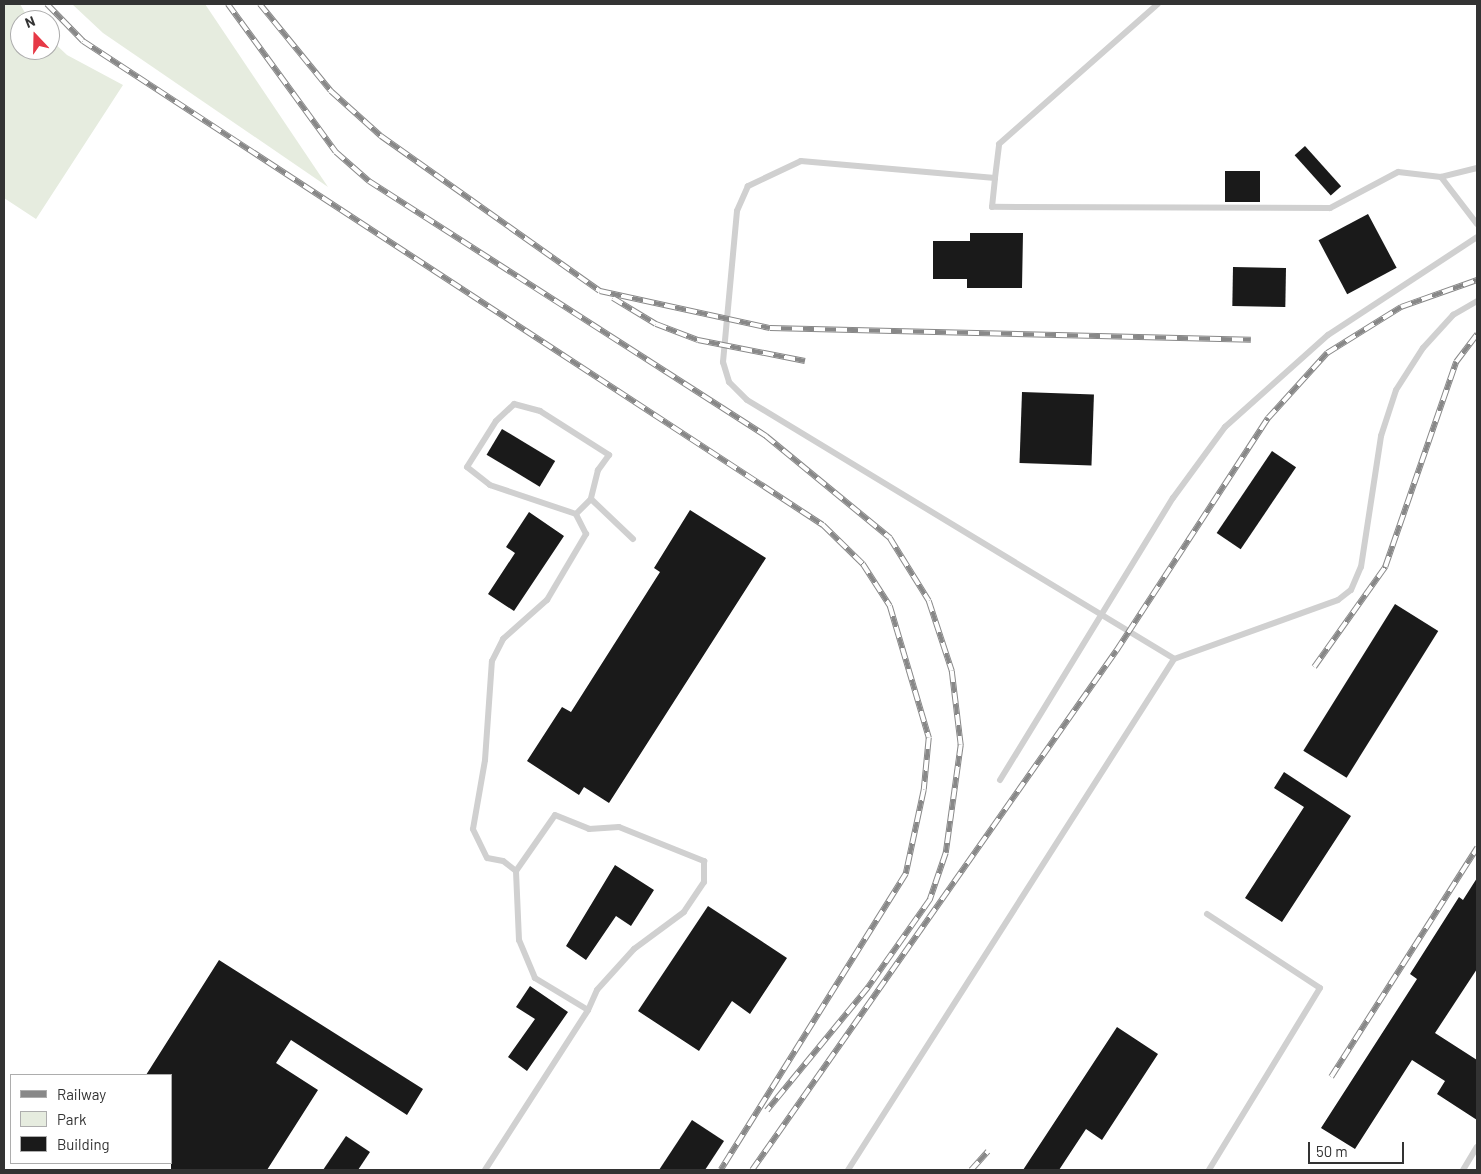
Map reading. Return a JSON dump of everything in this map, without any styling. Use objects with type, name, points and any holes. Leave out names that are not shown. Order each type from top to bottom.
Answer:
[{"type":"lane","points":[[1158,4],[999,144],[992,207],[1330,208],[1398,172],[1441,177],[1477,168]]},
{"type":"lane","points":[[994,178],[801,161],[748,186],[737,211],[723,362],[729,382],[747,400],[1102,613],[1174,659]]},
{"type":"lane","points":[[1441,177],[1477,224]]},
{"type":"lane","points":[[1000,780],[1173,498],[1225,427],[1328,335],[1477,237]]},
{"type":"lane","points":[[848,1170],[1174,659],[1338,600],[1351,590],[1361,567],[1381,436],[1396,390],[1423,348],[1453,315],[1477,301]]},
{"type":"lane","points":[[516,871],[504,861],[487,858],[473,829],[485,760],[486,693],[492,661],[503,639],[547,600],[586,534],[576,514],[490,485],[467,467],[496,421],[514,404],[540,412],[609,454],[598,470],[591,499],[576,514]]},
{"type":"lane","points":[[591,499],[633,540]]},
{"type":"lane","points":[[485,1170],[588,1010],[597,990],[634,949],[684,912],[704,882],[704,861],[619,827],[589,829],[554,815],[516,871],[524,960],[535,978],[588,1010]]},
{"type":"lane","points":[[1207,914],[1320,988],[1209,1170]]},
{"type":"lane","points":[[1463,1170],[1477,1147]]},
{"type":"green space","points":[[4,4],[20,4],[23,10],[10,10],[10,60],[60,60],[60,48],[67,55],[123,85],[36,219],[4,198]]},
{"type":"green space","points":[[72,4],[205,4],[328,187],[103,33]]},
{"type":"building","points":[[1305,146],[1341,186],[1331,195],[1295,155]]},
{"type":"building","points":[[1225,171],[1260,171],[1260,202],[1225,202]]},
{"type":"building","points":[[1368,214],[1397,268],[1347,294],[1319,240]]},
{"type":"building","points":[[970,233],[1023,233],[1022,288],[967,288],[967,279],[933,279],[933,241],[970,241]]},
{"type":"building","points":[[1233,267],[1286,268],[1285,307],[1232,306]]},
{"type":"building","points":[[1022,392],[1094,395],[1091,465],[1020,463]]},
{"type":"building","points":[[502,429],[555,461],[540,487],[487,455]]},
{"type":"building","points":[[1272,451],[1296,467],[1241,549],[1217,533]]},
{"type":"building","points":[[690,510],[766,558],[609,803],[584,787],[579,795],[527,761],[562,707],[571,712],[660,572],[654,568]]},
{"type":"building","points":[[529,512],[564,536],[514,611],[488,594],[515,553],[506,547]]},
{"type":"building","points":[[1395,604],[1438,631],[1347,778],[1303,751]]},
{"type":"building","points":[[1284,772],[1351,816],[1282,922],[1245,898],[1304,807],[1274,788]]},
{"type":"building","points":[[615,865],[654,890],[631,926],[616,916],[586,960],[566,946]]},
{"type":"building","points":[[1477,878],[1477,969],[1435,1033],[1477,1060],[1477,1120],[1437,1094],[1445,1081],[1412,1060],[1355,1149],[1321,1128],[1417,979],[1410,974],[1459,897],[1463,900]]},
{"type":"building","points":[[708,906],[787,958],[750,1014],[732,1001],[699,1051],[638,1011]]},
{"type":"building","points":[[219,960],[423,1089],[407,1115],[291,1040],[276,1063],[318,1090],[267,1170],[171,1170],[172,1074],[147,1074]]},
{"type":"building","points":[[530,986],[568,1012],[527,1071],[508,1057],[535,1019],[516,1007]]},
{"type":"building","points":[[1117,1027],[1158,1054],[1102,1140],[1086,1129],[1059,1170],[1023,1170]]},
{"type":"building","points":[[692,1120],[724,1141],[705,1170],[659,1170]]},
{"type":"building","points":[[346,1136],[370,1152],[358,1170],[323,1170]]},
{"type":"railway","points":[[47,4],[83,41],[823,525],[863,564],[890,606],[929,738],[924,790],[906,874],[721,1170]]},
{"type":"railway","points":[[228,4],[336,152],[369,181],[766,436],[890,538],[929,601],[952,671],[961,745],[946,853],[930,900],[868,988],[767,1111]]},
{"type":"railway","points":[[260,4],[331,91],[381,136],[600,291],[770,328],[1251,340]]},
{"type":"railway","points":[[752,1170],[1116,651],[1268,418],[1327,353],[1401,307],[1477,280]]},
{"type":"railway","points":[[613,298],[656,324],[698,340],[805,361]]},
{"type":"railway","points":[[1314,667],[1385,567],[1456,362],[1477,334]]},
{"type":"railway","points":[[1331,1077],[1477,848]]},
{"type":"railway","points":[[971,1170],[988,1151]]}]
